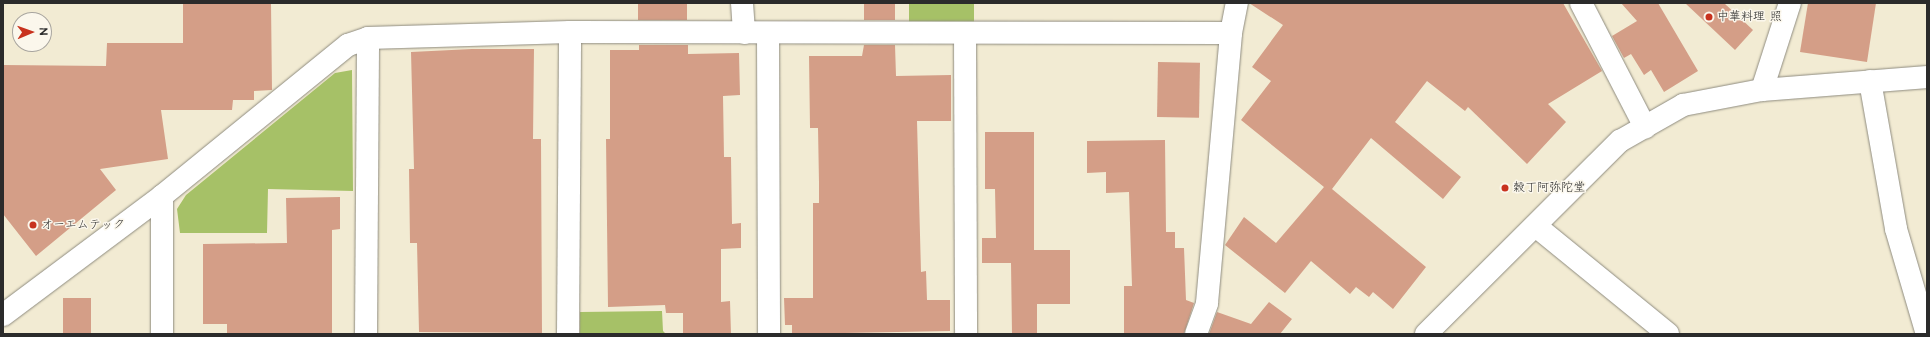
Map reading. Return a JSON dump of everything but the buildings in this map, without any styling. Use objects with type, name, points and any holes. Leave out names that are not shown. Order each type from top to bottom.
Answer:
[{"type":"street","points":[[742,3],[744,33]]},
{"type":"street","points":[[1196,334],[1207,303],[1231,33],[1237,3]]},
{"type":"street","points":[[1581,3],[1645,127]]},
{"type":"street","points":[[1762,90],[1790,3]]},
{"type":"street","points":[[568,334],[570,32]]},
{"type":"street","points":[[3,315],[162,196],[348,45],[368,38],[570,32],[1231,33]]},
{"type":"street","points":[[768,33],[769,334]]},
{"type":"street","points":[[965,33],[966,334]]},
{"type":"street","points":[[366,334],[368,38]]},
{"type":"street","points":[[1426,334],[1537,227],[1620,141],[1683,105],[1762,90],[1927,77]]},
{"type":"street","points":[[1870,81],[1896,229],[1927,334]]},
{"type":"street","points":[[162,196],[162,334]]},
{"type":"street","points":[[1537,227],[1668,334]]},
{"type":"green space","points":[[909,3],[974,3],[974,24],[909,24]]},
{"type":"green space","points":[[352,70],[353,191],[268,189],[267,233],[180,233],[177,209],[186,195],[335,73]]},
{"type":"green space","points":[[662,311],[663,331],[666,334],[580,334],[580,312]]},
{"type":"place","name":"中華料理 照","points":[[1709,17]]},
{"type":"place","name":"穀丁阿弥陀堂","points":[[1505,188]]},
{"type":"place","name":"オーエムテック","points":[[33,225]]}]
